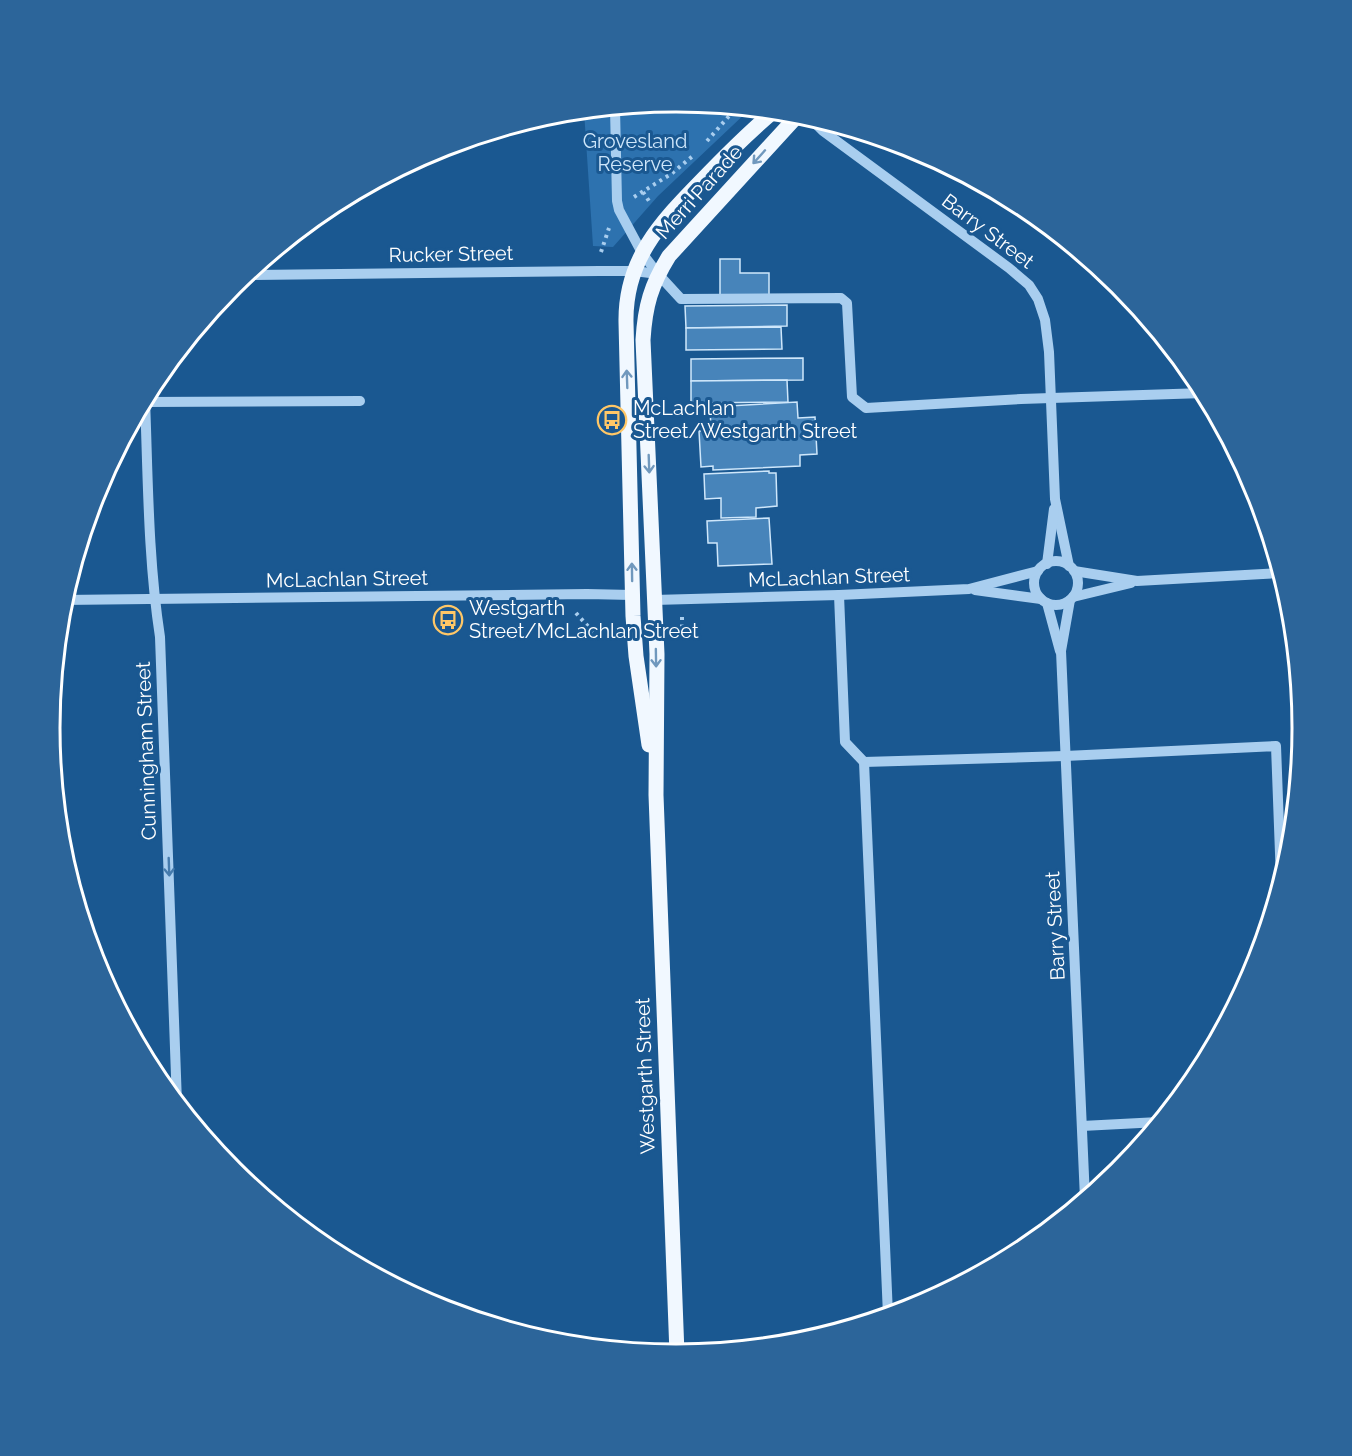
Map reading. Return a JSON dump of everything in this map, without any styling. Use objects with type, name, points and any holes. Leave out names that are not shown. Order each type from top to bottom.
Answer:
[{"type":"main road","name":"Merri Parade","points":[[642,253],[669,213],[765,119]]},
{"type":"main road","name":"Merri Parade","points":[[658,274],[669,256],[791,123]]},
{"type":"main road","name":"Westgarth Street","points":[[642,253],[629,287],[626,309],[632,595],[636,656],[656,795]]},
{"type":"main road","name":"Westgarth Street","points":[[658,274],[648,296],[643,340],[657,654],[656,795],[677,1344]]},
{"type":"main road","points":[[632,595],[654,600]]},
{"type":"street","points":[[615,115],[619,210],[642,253],[658,274],[681,299],[841,298],[848,303],[852,398],[866,408],[1193,393]]},
{"type":"street","name":"Barry Street","points":[[822,130],[1029,285],[1038,299],[1045,320],[1055,500],[1072,568]]},
{"type":"street","name":"Rucker Street","points":[[259,275],[599,270],[658,274]]},
{"type":"street","points":[[155,400],[360,401]]},
{"type":"street","name":"Cunningham Street","points":[[146,416],[154,600],[160,637],[176,1088]]},
{"type":"street","name":"Barry Street","points":[[1043,567],[1055,500]]},
{"type":"street","points":[[1137,581],[1072,568],[1057,562],[1043,567],[1034,583],[1035,589],[1044,601],[1058,605],[1071,599],[1137,581],[1272,573]]},
{"type":"street","name":"McLachlan Street","points":[[969,589],[1043,567]]},
{"type":"street","points":[[1071,599],[1078,583],[1072,568]]},
{"type":"street","name":"McLachlan Street","points":[[654,600],[969,589],[1044,601]]},
{"type":"street","name":"McLachlan Street","points":[[74,600],[632,595]]},
{"type":"street","points":[[839,595],[845,742],[864,762],[888,1306]]},
{"type":"street","name":"Barry Street","points":[[1071,599],[1060,651],[1085,1188]]},
{"type":"street","name":"Barry Street","points":[[1044,601],[1060,651]]},
{"type":"street","points":[[864,762],[1065,756],[1276,746],[1280,849]]},
{"type":"street","points":[[1082,1126],[1149,1123]]},
{"type":"path","points":[[703,146],[731,115]]},
{"type":"path","points":[[643,192],[671,174],[696,153]]},
{"type":"path","points":[[599,270],[605,235],[619,210]]},
{"type":"path","points":[[593,632],[612,632]]},
{"type":"green space","name":"Grovesland Reserve","points":[[676,112],[743,116],[658,196],[613,247],[593,246],[585,119],[636,113]]},
{"type":"building","points":[[720,259],[740,259],[740,273],[769,273],[769,295],[720,295]]},
{"type":"building","points":[[787,305],[787,326],[686,328],[685,306]]},
{"type":"building","points":[[781,327],[782,349],[686,350],[686,328]]},
{"type":"building","points":[[803,358],[803,380],[691,381],[691,359]]},
{"type":"building","points":[[787,380],[788,402],[691,403],[691,381]]},
{"type":"building","points":[[797,402],[798,418],[815,417],[817,454],[800,455],[800,466],[713,470],[713,466],[701,467],[699,431],[711,431],[710,407]]},
{"type":"building","points":[[769,471],[769,473],[776,473],[777,506],[756,508],[756,517],[721,518],[721,498],[705,499],[704,474]]},
{"type":"building","points":[[769,518],[772,564],[718,566],[717,543],[708,543],[707,521]]},
{"type":"place","name":"McLachlan Street/Westgarth Street","points":[[612,420]]},
{"type":"place","name":"Westgarth Street/McLachlan Street","points":[[448,620]]}]
